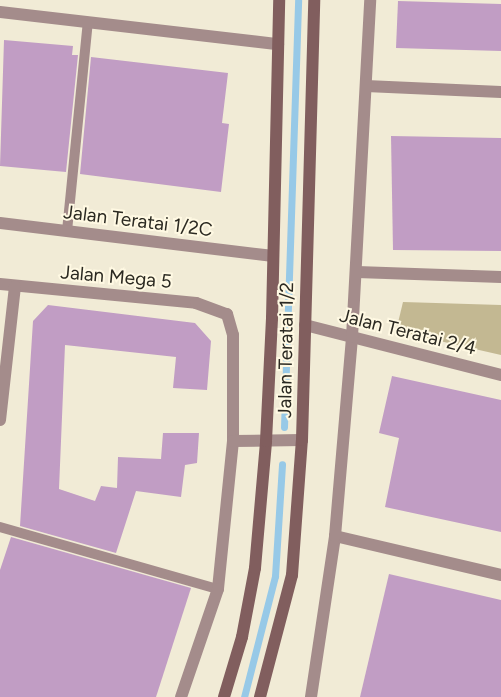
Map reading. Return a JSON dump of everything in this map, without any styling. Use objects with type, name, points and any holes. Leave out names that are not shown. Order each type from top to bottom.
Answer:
[{"type":"main road","name":"Jalan Teratai 1/2","points":[[224,697],[242,637],[255,568],[266,440],[272,318],[271,256],[279,0]]},
{"type":"main road","name":"Jalan Teratai 1/2","points":[[260,697],[292,575],[302,440],[314,0]]},
{"type":"street","points":[[311,697],[335,536],[352,337],[357,272],[370,0]]},
{"type":"street","points":[[0,12],[278,44]]},
{"type":"street","points":[[366,86],[501,92]]},
{"type":"street","name":"Jalan Teratai 1/2C","points":[[0,223],[271,256]]},
{"type":"street","points":[[357,272],[501,277]]},
{"type":"street","name":"Jalan Mega 5","points":[[0,284],[196,303],[227,314],[233,335],[233,441]]},
{"type":"street","points":[[0,420],[15,286]]},
{"type":"street","name":"Jalan Teratai 2/4","points":[[305,325],[501,375]]},
{"type":"street","points":[[181,697],[218,589],[233,441],[302,440]]},
{"type":"street","points":[[335,536],[501,575]]},
{"type":"lane","points":[[67,231],[88,22]]},
{"type":"lane","points":[[0,527],[218,589]]},
{"type":"shaded area","points":[[403,302],[501,305],[501,355],[396,331]]},
{"type":"building","points":[[398,1],[501,4],[501,51],[396,48]]},
{"type":"building","points":[[4,40],[73,46],[72,55],[78,55],[66,172],[0,166]]},
{"type":"building","points":[[91,57],[228,73],[222,123],[229,124],[221,192],[80,174]]},
{"type":"building","points":[[391,136],[501,138],[501,251],[393,250]]},
{"type":"building","points":[[48,305],[195,323],[211,341],[207,390],[173,388],[176,357],[65,345],[59,489],[95,501],[101,486],[117,488],[118,457],[161,459],[163,433],[199,433],[197,463],[185,465],[181,497],[136,491],[116,553],[20,526],[33,321]]},
{"type":"building","points":[[392,376],[501,400],[501,532],[385,507],[399,438],[379,433]]},
{"type":"building","points":[[11,537],[191,588],[156,697],[0,697],[0,570]]},
{"type":"building","points":[[389,574],[501,600],[501,697],[360,697]]},
{"type":"waterway","points":[[284,427],[298,0]]},
{"type":"waterway","points":[[244,697],[275,576],[282,464]]}]
